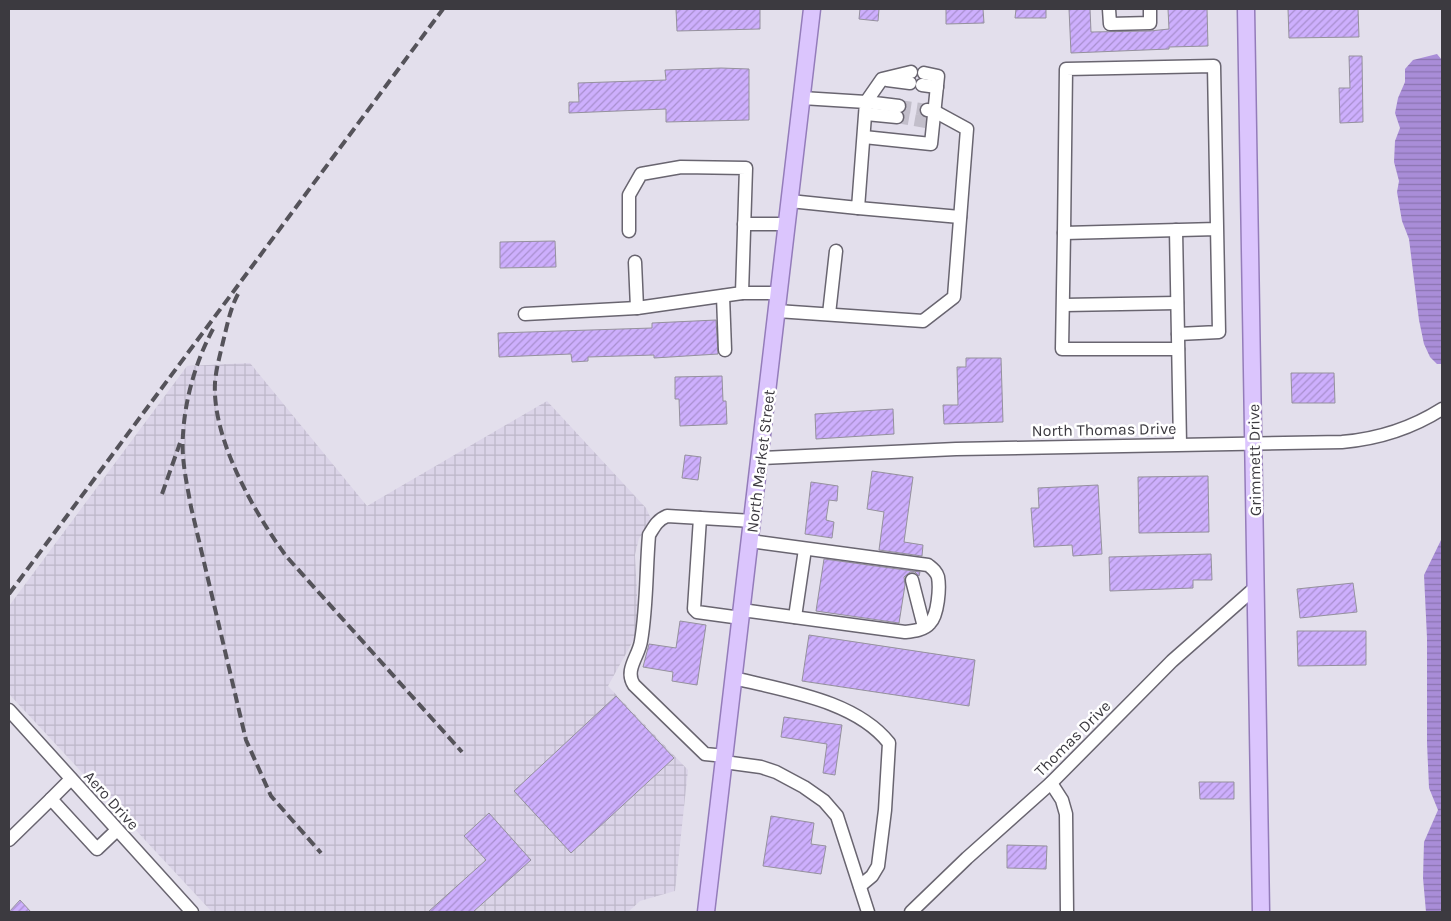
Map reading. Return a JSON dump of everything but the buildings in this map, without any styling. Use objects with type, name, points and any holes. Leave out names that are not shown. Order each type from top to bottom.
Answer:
[{"type":"main road","name":"North Market Street","points":[[706,912],[812,9]]},
{"type":"main road","name":"Grimmett Drive","points":[[1246,9],[1261,912]]},
{"type":"street","points":[[1109,9],[1110,24],[1150,23],[1150,9]]},
{"type":"street","points":[[1178,334],[1220,332],[1214,66],[1066,69],[1062,349],[1178,349]]},
{"type":"street","points":[[858,208],[866,108],[882,79],[917,78],[937,87],[930,116],[931,144],[864,137]]},
{"type":"street","points":[[802,98],[898,112]]},
{"type":"street","points":[[777,311],[923,321],[954,297],[967,129],[930,116]]},
{"type":"street","points":[[629,231],[629,195],[641,174],[681,168],[746,168],[742,293]]},
{"type":"street","points":[[790,201],[960,218]]},
{"type":"street","points":[[744,224],[787,224]]},
{"type":"street","points":[[1064,233],[1217,229]]},
{"type":"street","points":[[1176,230],[1180,444]]},
{"type":"street","points":[[829,314],[836,251]]},
{"type":"street","points":[[636,262],[637,308]]},
{"type":"street","points":[[525,314],[637,308],[742,293],[779,293]]},
{"type":"street","points":[[723,296],[725,350]]},
{"type":"street","points":[[1064,305],[1177,303]]},
{"type":"street","name":"North Thomas Drive","points":[[760,458],[956,448],[1357,441],[1402,429],[1442,409]]},
{"type":"street","points":[[753,521],[666,516],[660,518],[656,523],[649,535],[641,643],[630,672],[630,679],[705,754],[776,772],[804,787],[824,801],[837,816],[868,912]]},
{"type":"street","points":[[700,518],[694,609],[697,612],[795,617],[905,632],[917,631],[932,622],[938,606],[938,578],[935,570],[928,565],[750,541]]},
{"type":"street","points":[[795,617],[805,549]]},
{"type":"street","points":[[912,580],[924,627]]},
{"type":"street","name":"Thomas Drive","points":[[911,912],[967,858],[1051,783],[1172,661],[1256,587]]},
{"type":"street","points":[[734,678],[832,704],[873,725],[890,743],[885,810],[878,866],[872,876],[860,886]]},
{"type":"street","name":"Aero Drive","points":[[9,710],[192,912]]},
{"type":"street","points":[[9,840],[71,779]]},
{"type":"street","points":[[1051,783],[1062,800],[1066,814],[1067,912]]},
{"type":"street","points":[[51,799],[97,849],[117,830]]},
{"type":"shaded area","points":[[1437,54],[1442,60],[1442,364],[1437,364],[1430,357],[1424,344],[1419,320],[1409,239],[1402,221],[1397,192],[1399,181],[1394,162],[1395,141],[1400,128],[1395,113],[1398,98],[1405,82],[1405,69],[1413,60]]},
{"type":"shaded area","points":[[250,363],[367,506],[547,401],[646,508],[653,523],[639,538],[635,555],[639,630],[608,686],[688,770],[675,891],[640,901],[628,912],[212,912],[9,694],[9,606],[187,366]]},
{"type":"shaded area","points":[[1442,538],[1442,912],[1426,912],[1423,878],[1424,842],[1438,810],[1429,788],[1427,638],[1424,575]]},
{"type":"tunnel","points":[[899,106],[927,110]]},
{"type":"tunnel","points":[[897,117],[926,122]]},
{"type":"railway","points":[[9,594],[443,9]]},
{"type":"railway","points":[[238,294],[227,324],[215,383],[220,427],[237,474],[261,518],[286,556],[462,752]]},
{"type":"railway","points":[[213,329],[201,354],[192,380],[184,421],[183,453],[191,507],[246,740],[271,796],[321,853]]},
{"type":"railway","points":[[162,494],[180,443]]}]
